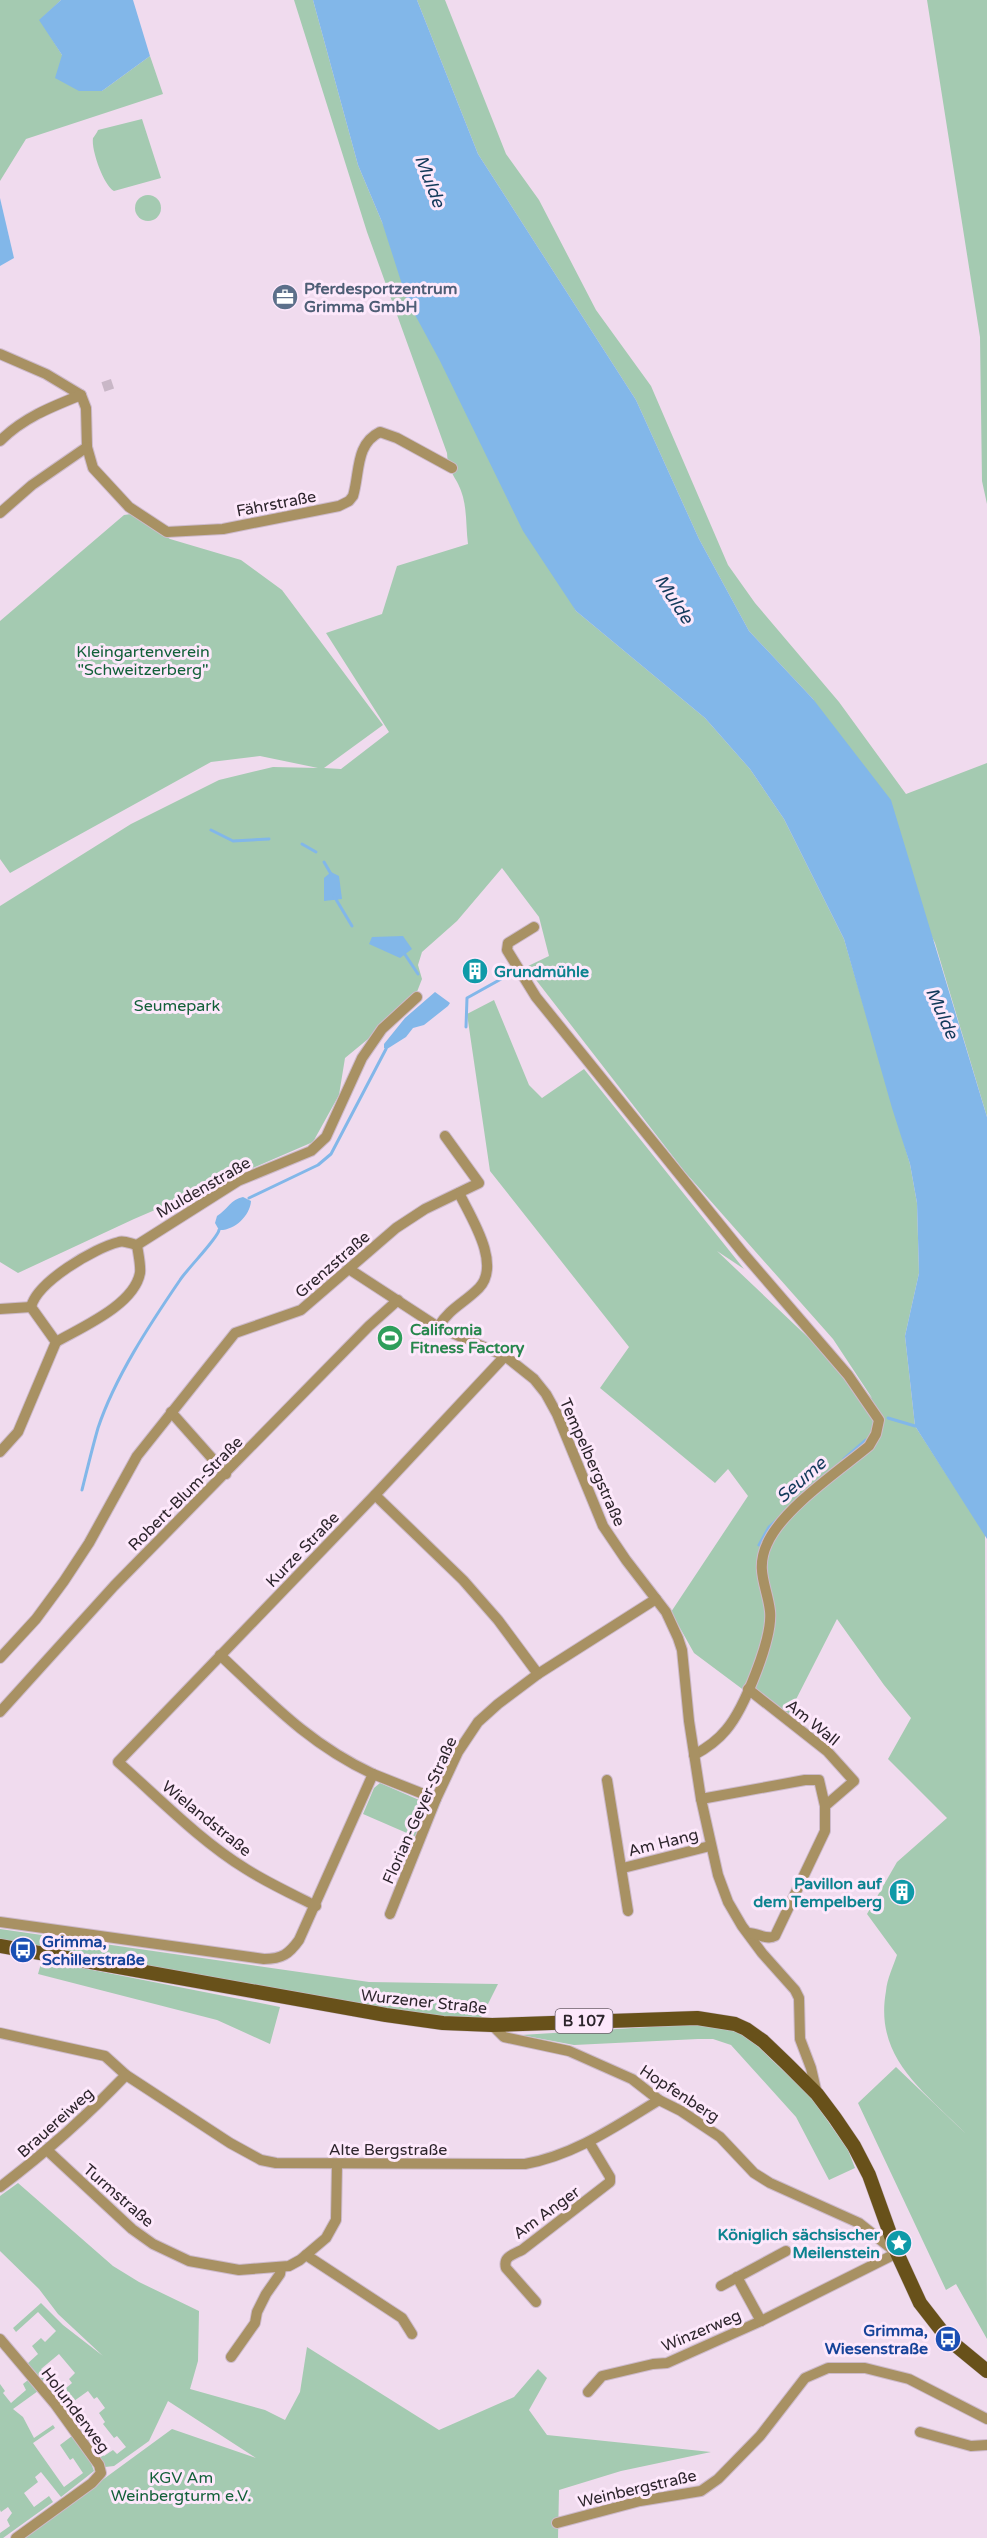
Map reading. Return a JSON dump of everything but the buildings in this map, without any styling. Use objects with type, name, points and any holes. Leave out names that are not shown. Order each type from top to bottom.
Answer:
[{"type":"main road","name":"Wurzener Straße","points":[[0,1946],[386,2015],[443,2023],[492,2025],[697,2018],[727,2022],[746,2029],[763,2041],[816,2094],[854,2146],[873,2186],[909,2284],[948,2339],[987,2371]]},
{"type":"street","points":[[0,354],[46,374],[81,394],[86,408],[87,447],[32,485],[0,513]]},
{"type":"street","points":[[0,441],[12,429],[37,413],[81,394]]},
{"type":"street","name":"Fährstraße","points":[[87,447],[93,468],[105,482],[129,507],[167,532],[223,529],[339,506],[353,496],[362,449],[366,442],[380,432],[452,468]]},
{"type":"street","points":[[534,927],[507,943],[507,950],[536,997],[743,1253],[848,1375],[879,1420],[876,1434],[869,1446],[802,1501],[777,1526],[766,1544],[761,1575],[770,1610],[770,1625],[741,1707],[727,1729],[711,1746],[694,1755]]},
{"type":"street","name":"Muldenstraße","points":[[31,1307],[33,1297],[65,1268],[120,1241],[137,1245],[238,1181],[311,1151],[326,1137],[362,1058],[382,1029],[417,996]]},
{"type":"street","name":"Grenzstraße","points":[[0,1658],[36,1619],[64,1581],[89,1543],[126,1473],[171,1412],[235,1333],[301,1310],[396,1228],[425,1209],[479,1183],[445,1136]]},
{"type":"street","points":[[438,1327],[447,1312],[480,1288],[485,1271],[487,1254],[459,1193]]},
{"type":"street","points":[[0,1452],[18,1432],[56,1342],[123,1302],[133,1290],[140,1272],[137,1245]]},
{"type":"street","name":"Tempelbergstraße","points":[[349,1269],[438,1327],[505,1356],[534,1379],[546,1394],[557,1414],[603,1526],[656,1599],[673,1627],[682,1650],[701,1799],[718,1875],[729,1902],[747,1933],[795,1990],[799,1998],[800,2039],[811,2068],[816,2094]]},
{"type":"street","name":"Robert-Blum-Straße","points":[[0,1712],[114,1586],[369,1326],[398,1300]]},
{"type":"street","points":[[0,1309],[31,1307],[56,1342]]},
{"type":"street","name":"Kurze Straße","points":[[118,1762],[375,1495],[505,1356]]},
{"type":"street","points":[[171,1412],[226,1474]]},
{"type":"street","points":[[375,1495],[463,1580],[498,1620],[538,1674]]},
{"type":"street","name":"Florian-Geyer-Straße","points":[[390,1914],[436,1799],[471,1731],[498,1704],[538,1674],[656,1599]]},
{"type":"street","points":[[220,1655],[296,1727],[345,1761],[436,1799]]},
{"type":"street","name":"Am Wall","points":[[748,1689],[827,1751],[854,1782],[825,1806]]},
{"type":"street","name":"Wielandstraße","points":[[118,1762],[226,1856],[316,1906]]},
{"type":"street","points":[[0,1922],[264,1959],[278,1959],[290,1953],[316,1906],[373,1774]]},
{"type":"street","name":"Am Hang","points":[[607,1780],[628,1911]]},
{"type":"street","points":[[701,1799],[806,1780],[819,1780],[825,1806],[825,1831],[777,1933],[772,1938],[747,1933]]},
{"type":"street","name":"Am Hang","points":[[622,1868],[710,1846]]},
{"type":"street","name":"Hopfenberg","points":[[492,2025],[504,2037],[569,2051],[632,2079],[659,2100],[713,2132],[754,2173],[770,2183],[859,2223],[897,2253]]},
{"type":"street","name":"Alte Bergstraße","points":[[0,2033],[105,2056],[126,2075],[237,2147],[261,2160],[276,2163],[525,2164],[564,2154],[589,2142],[659,2100]]},
{"type":"street","name":"Brauereiweg","points":[[0,2187],[48,2151],[97,2106],[126,2075]]},
{"type":"street","name":"Am Anger","points":[[536,2302],[506,2268],[505,2262],[507,2257],[522,2250],[610,2182],[610,2177],[589,2142]]},
{"type":"street","name":"Turmstraße","points":[[48,2151],[132,2229],[164,2250],[189,2261],[239,2270],[289,2266],[326,2238],[336,2220],[337,2164]]},
{"type":"street","name":"Winzerweg","points":[[721,2286],[786,2251]]},
{"type":"street","name":"Winzerweg","points":[[588,2392],[602,2376],[652,2364],[667,2363],[761,2321],[897,2253]]},
{"type":"street","points":[[306,2255],[402,2318],[412,2334]]},
{"type":"street","points":[[231,2357],[255,2323],[257,2312],[280,2274],[281,2268]]},
{"type":"street","name":"Winzerweg","points":[[737,2277],[761,2321]]},
{"type":"street","name":"Holunderweg","points":[[0,2339],[55,2404],[99,2465],[101,2473],[92,2483],[16,2538]]},
{"type":"street","name":"Weinbergstraße","points":[[557,2523],[640,2501],[701,2491],[718,2479],[760,2436],[805,2378],[828,2368],[865,2368],[900,2376],[935,2391],[987,2419]]},
{"type":"street","points":[[920,2432],[971,2446],[987,2445]]},
{"type":"green space","points":[[0,0],[61,0],[40,20],[62,55],[102,91],[150,56],[163,94],[26,139],[0,181]]},
{"type":"green space","points":[[294,0],[313,0],[358,165],[382,222],[576,611],[705,718],[750,769],[784,819],[844,939],[910,1164],[917,1203],[919,1273],[905,1336],[915,1426],[985,1534],[987,2339],[956,2284],[946,2290],[858,2103],[896,2067],[965,2133],[918,2087],[895,2054],[887,2035],[884,2015],[887,1986],[897,1955],[867,1914],[897,1862],[947,1818],[888,1759],[911,1718],[884,1685],[837,1619],[785,1721],[694,1653],[671,1612],[748,1496],[728,1469],[715,1483],[600,1388],[629,1347],[490,1171],[467,1014],[494,1000],[529,1085],[542,1098],[584,1069],[744,1269],[717,1251],[872,1398],[833,1339],[685,1172],[526,967],[549,956],[539,917],[502,868],[457,921],[422,952],[418,965],[422,979],[413,1002],[345,1058],[339,1095],[313,1142],[134,1219],[18,1273],[0,1262],[0,906],[131,824],[219,780],[273,767],[318,768],[260,756],[211,762],[10,873],[0,859],[0,621],[124,515],[131,514],[170,539],[241,560],[282,590],[383,725],[324,768],[341,769],[389,732],[326,633],[382,614],[397,566],[468,544],[461,490],[449,466],[447,453],[367,232]]},
{"type":"green space","points":[[417,0],[445,0],[506,154],[539,200],[596,310],[651,386],[728,565],[755,603],[839,702],[906,794],[987,763],[987,1117],[935,943],[813,699],[749,631],[699,539],[636,400],[478,154]]},
{"type":"green space","points":[[927,0],[987,0],[987,504],[982,481],[980,337]]},
{"type":"green space","points":[[142,119],[161,178],[114,191],[106,182],[99,167],[93,138],[98,130]]},
{"type":"green space","points":[[148,195],[157,199],[161,208],[157,217],[148,221],[139,217],[135,208],[139,199]]},
{"type":"green space","points":[[380,1783],[426,1803],[428,1809],[416,1837],[363,1814],[374,1788]]},
{"type":"green space","points":[[0,1929],[369,1982],[498,1984],[481,2018],[443,2017],[387,2009],[0,1939]]},
{"type":"green space","points":[[42,1960],[280,2007],[270,2044],[217,2020],[38,1974]]},
{"type":"green space","points":[[697,2024],[735,2030],[750,2039],[811,2097],[848,2150],[855,2168],[829,2180],[796,2117],[731,2045],[713,2039],[698,2039],[574,2045],[521,2035]]},
{"type":"green space","name":"KGV Am Weinbergturm e.V.","points":[[18,2183],[113,2266],[139,2282],[199,2311],[198,2361],[190,2389],[265,2410],[285,2420],[300,2392],[307,2347],[439,2430],[514,2397],[538,2369],[547,2378],[529,2410],[547,2435],[711,2452],[621,2471],[559,2490],[558,2538],[23,2538],[172,2429],[256,2458],[168,2401],[149,2441],[114,2466],[105,2467],[95,2453],[99,2450],[104,2456],[113,2450],[117,2454],[126,2447],[117,2436],[114,2438],[103,2424],[105,2422],[99,2413],[105,2408],[97,2397],[94,2399],[88,2391],[74,2401],[76,2404],[66,2412],[57,2400],[72,2383],[69,2379],[75,2373],[59,2354],[41,2369],[49,2378],[42,2383],[27,2364],[38,2354],[32,2346],[41,2338],[45,2342],[56,2331],[38,2312],[16,2332],[13,2328],[41,2303],[63,2325],[103,2356],[58,2314],[39,2289],[0,2251],[0,2196]]},
{"type":"green space","points":[[28,2380],[38,2391],[13,2409],[23,2417],[34,2438],[53,2425],[55,2428],[33,2443],[64,2487],[83,2473],[60,2445],[72,2436],[94,2471],[61,2497],[41,2472],[35,2477],[38,2482],[24,2493],[34,2507],[49,2496],[53,2502],[0,2538],[0,2533],[10,2526],[7,2520],[12,2513],[8,2507],[1,2512],[0,2510],[0,2384],[5,2391],[3,2393],[11,2403],[26,2390],[23,2384]]},
{"type":"water","points":[[61,0],[133,0],[150,56],[102,91],[79,91],[55,78],[62,55],[39,20]]},
{"type":"water","name":"Mulde","points":[[313,0],[417,0],[478,154],[636,400],[699,539],[749,631],[813,699],[891,800],[987,1117],[987,1539],[915,1426],[905,1336],[919,1273],[917,1203],[910,1164],[844,939],[784,819],[750,769],[705,718],[576,611],[523,531],[440,361],[407,300],[382,222],[358,165]]},
{"type":"water","points":[[0,198],[14,258],[0,266]]},
{"type":"water","points":[[331,872],[339,876],[342,899],[324,901],[324,878]]},
{"type":"water","points":[[403,936],[412,949],[400,958],[369,944],[372,937]]},
{"type":"water","points":[[435,992],[450,1003],[448,1006],[424,1025],[413,1028],[406,1037],[387,1049],[384,1048],[384,1044],[405,1018]]},
{"type":"water","points":[[243,1197],[251,1201],[248,1212],[240,1222],[225,1230],[219,1230],[215,1223],[217,1216],[235,1200]]},
{"type":"waterway","points":[[211,830],[233,841],[269,839]]},
{"type":"waterway","points":[[302,844],[316,852]]},
{"type":"waterway","points":[[324,862],[331,874]]},
{"type":"waterway","points":[[334,896],[352,926]]},
{"type":"waterway","points":[[404,953],[418,974]]},
{"type":"waterway","points":[[466,1027],[467,998],[510,974]]},
{"type":"waterway","points":[[249,1198],[318,1165],[331,1154],[386,1049]]},
{"type":"waterway","points":[[82,1490],[98,1428],[124,1370],[180,1280],[219,1230]]},
{"type":"waterway","name":"Seume","points":[[888,1418],[915,1426]]},
{"type":"waterway","name":"Seume","points":[[844,1459],[866,1440]]},
{"type":"waterway","name":"Seume","points":[[759,1545],[769,1527],[779,1518]]},
{"type":"tunnel","points":[[103,387],[115,383]]},
{"type":"place","name":"Pferdesportzentrum Grimma GmbH","points":[[285,297]]},
{"type":"place","name":"Grundmühle","points":[[475,971]]},
{"type":"place","name":"California Fitness Factory","points":[[390,1338]]},
{"type":"place","name":"Pavillon auf dem Tempelberg","points":[[902,1892]]},
{"type":"place","name":"Grimma, Schillerstraße","points":[[23,1950]]},
{"type":"place","name":"Königlich sächsischer Meilenstein","points":[[899,2243]]},
{"type":"place","name":"Grimma, Wiesenstraße","points":[[948,2339]]},
{"type":"park label","name":"Kleingartenverein \"Schweitzerberg\"","points":[[143,660]]},
{"type":"park label","name":"Seumepark","points":[[177,1005]]}]
